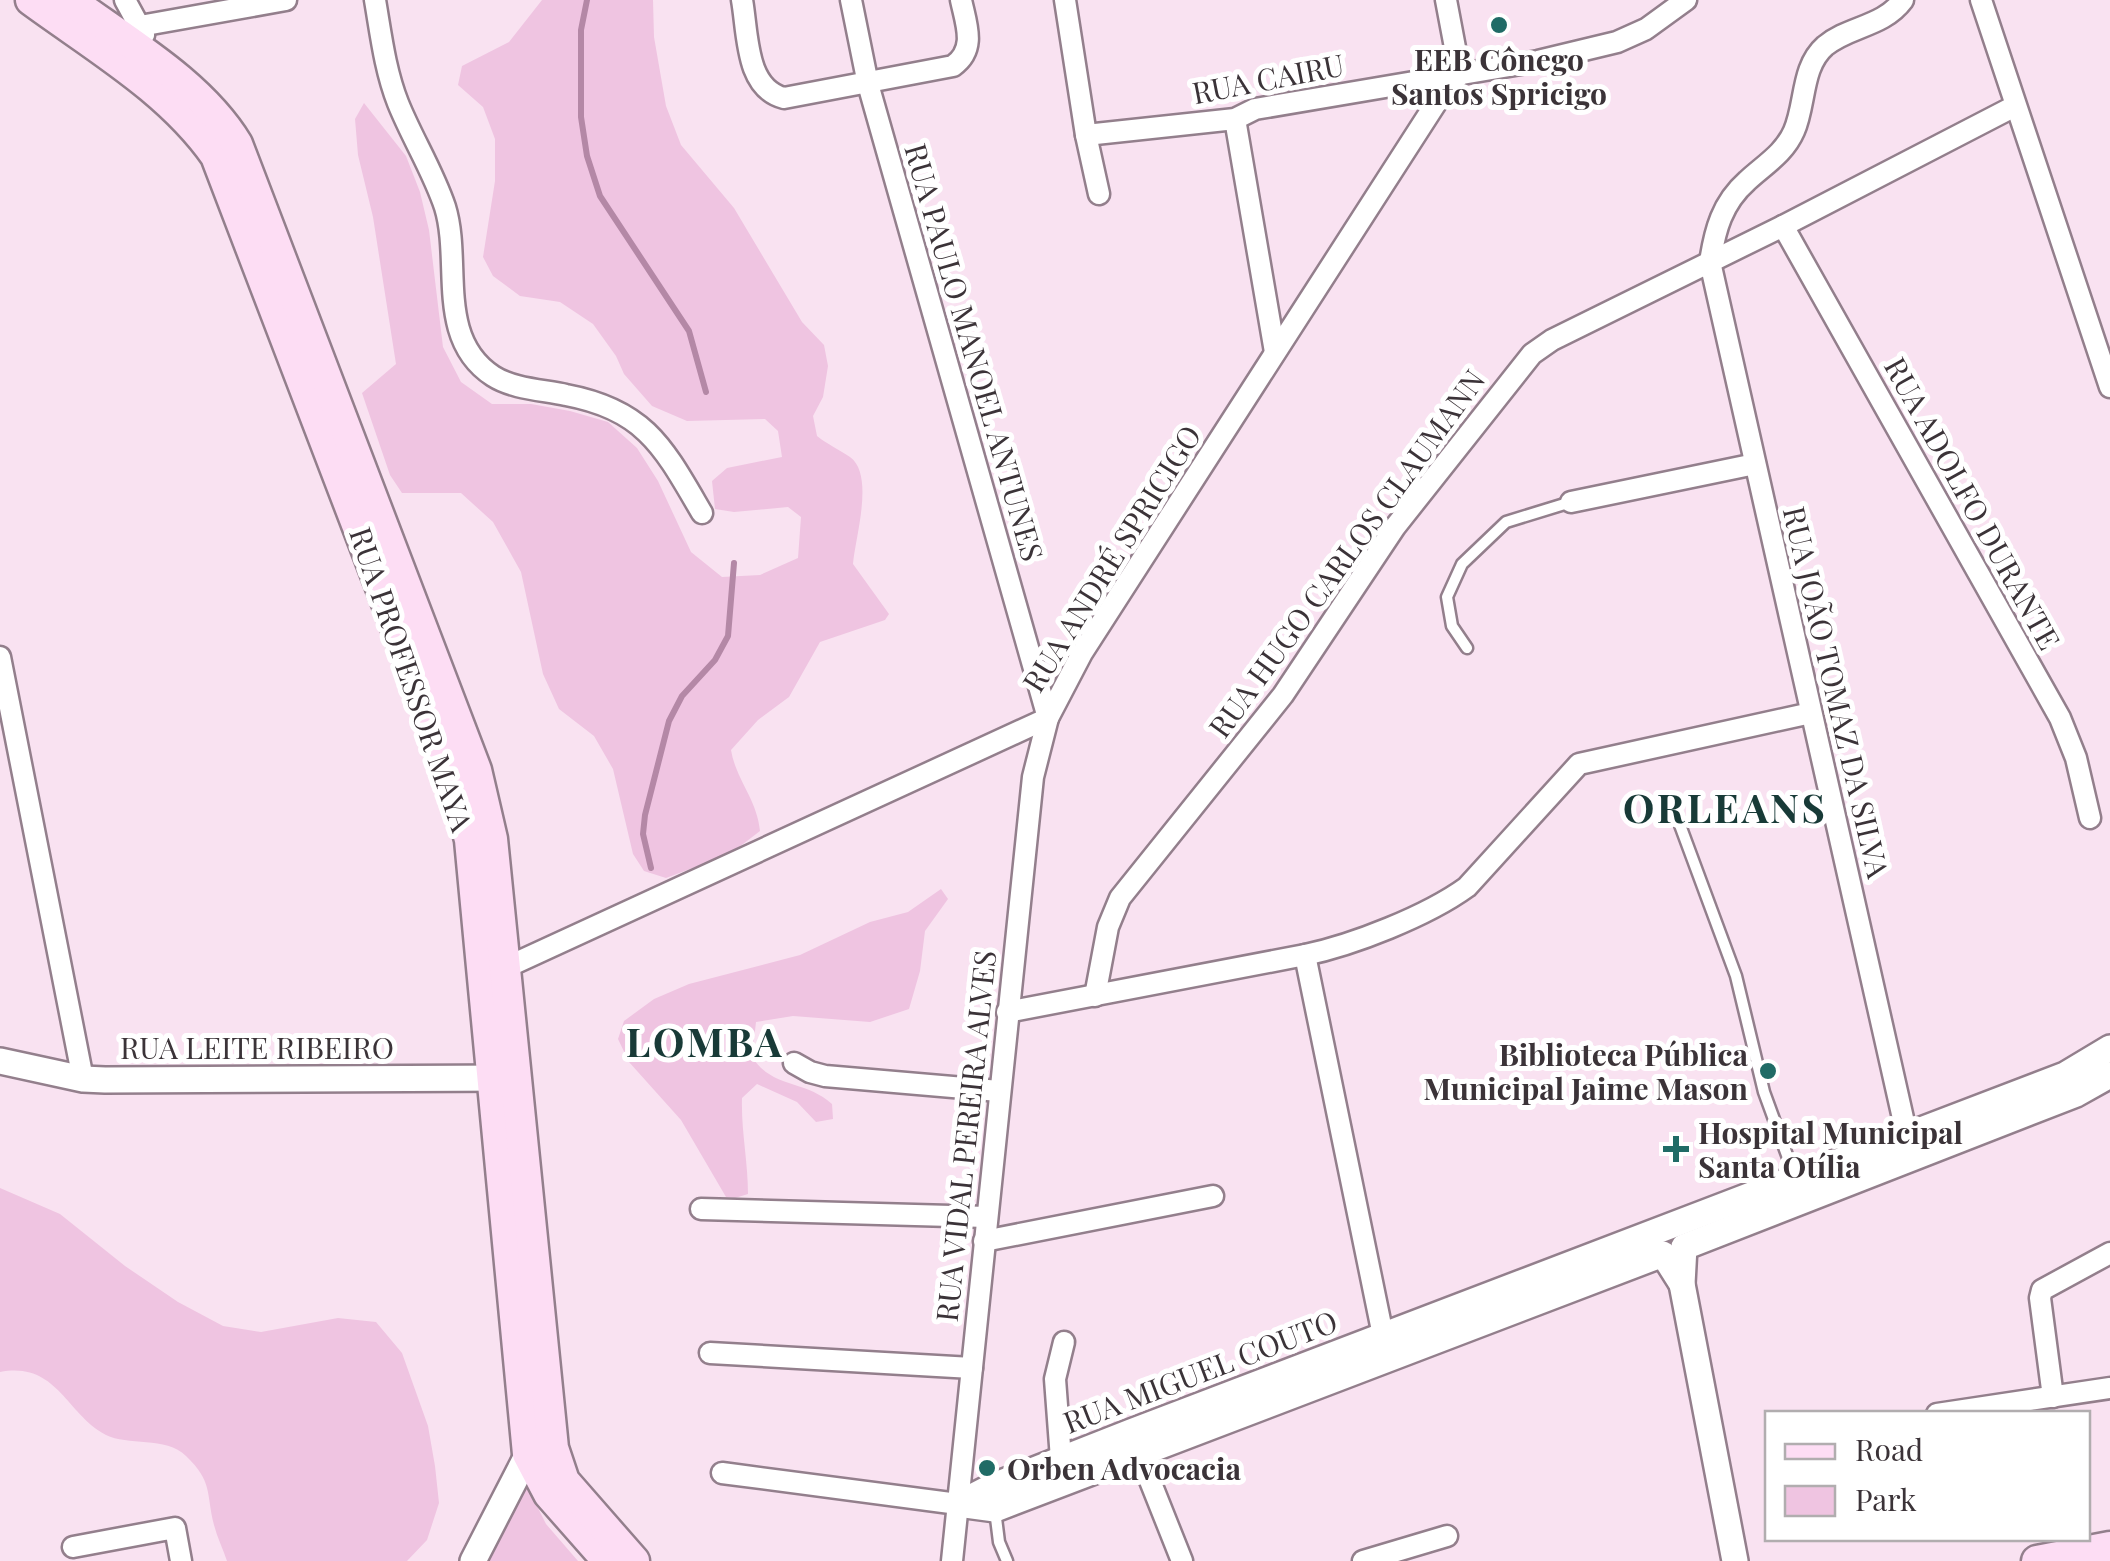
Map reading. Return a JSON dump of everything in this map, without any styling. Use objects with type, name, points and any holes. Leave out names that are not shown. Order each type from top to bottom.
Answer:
[{"type":"main road","name":"RUA PROFESSOR MAYA","points":[[70,0],[151,74],[196,130],[216,156],[262,239],[465,774],[470,840],[494,972],[540,1451],[549,1494],[608,1561]]},
{"type":"main road","name":"RUA PROFESSOR MAYA","points":[[33,1],[151,74]]},
{"type":"main road","name":"RUA PROFESSOR MAYA","points":[[540,1451],[634,1561]]},
{"type":"main road","points":[[2036,1561],[2077,1557],[2110,1547]]},
{"type":"street","points":[[125,0],[140,26],[151,74]]},
{"type":"street","points":[[140,26],[286,0]]},
{"type":"street","points":[[375,0],[390,82],[448,218],[454,303],[465,346],[495,378],[587,398],[639,422],[673,463],[702,513]]},
{"type":"street","points":[[742,0],[758,79],[775,96],[797,98],[944,70],[960,61],[969,44],[961,0]]},
{"type":"street","name":"RUA PAULO MANOEL ANTUNES","points":[[851,0],[868,84],[1048,718]]},
{"type":"street","points":[[1064,0],[1099,194]]},
{"type":"street","points":[[1446,0],[1460,74]]},
{"type":"street","name":"RUA CAIRU","points":[[1086,135],[1235,118],[1255,109],[1538,61],[1617,42],[1646,29],[1686,0]]},
{"type":"street","points":[[1710,262],[1715,232],[1728,203],[1749,178],[1779,154],[1794,132],[1811,66],[1818,54],[1839,38],[1879,22],[1903,0]]},
{"type":"street","points":[[1980,0],[2110,387]]},
{"type":"street","name":"RUA ANDRÉ SPRICIGO","points":[[494,972],[1048,718],[1082,653],[1438,100],[1460,74]]},
{"type":"street","name":"RUA HUGO CARLOS CLAUMANN","points":[[1095,996],[1108,927],[1120,898],[1283,694],[1395,526],[1518,368],[1552,340],[2015,106]]},
{"type":"street","points":[[1235,118],[1275,352]]},
{"type":"street","name":"RUA ADOLFO DURANTE","points":[[1783,226],[2060,718],[2076,758],[2090,818]]},
{"type":"street","name":"RUA JOÃO TOMAZ DA SILVA","points":[[1710,262],[1906,1136]]},
{"type":"street","points":[[1572,502],[1755,464]]},
{"type":"street","points":[[0,656],[82,1079]]},
{"type":"street","points":[[1007,1012],[1304,956],[1344,944],[1456,895],[1479,877],[1579,764],[1812,713]]},
{"type":"street","name":"RUA VIDAL PEREIRA ALVES","points":[[952,1561],[1033,777],[1048,718]]},
{"type":"street","points":[[1304,956],[1386,1347]]},
{"type":"street","name":"RUA MIGUEL COUTO","points":[[958,1504],[995,1509],[1135,1443],[1671,1243],[2071,1084],[2110,1048]]},
{"type":"street","name":"RUA LEITE RIBEIRO","points":[[0,1061],[82,1079],[504,1078]]},
{"type":"street","points":[[794,1062],[825,1076],[999,1091]]},
{"type":"street","name":"RUA MIGUEL COUTO","points":[[1671,1243],[1795,1178],[1906,1136],[2110,1074]]},
{"type":"street","points":[[984,1240],[1213,1196]]},
{"type":"street","points":[[701,1209],[987,1218]]},
{"type":"street","points":[[1671,1243],[1735,1561]]},
{"type":"street","points":[[2053,1396],[2040,1294],[2049,1283],[2110,1253]]},
{"type":"street","points":[[1061,1459],[1056,1379],[1064,1342]]},
{"type":"street","points":[[710,1352],[972,1368]]},
{"type":"street","points":[[1956,1411],[2110,1388]]},
{"type":"street","points":[[1135,1443],[1182,1561]]},
{"type":"street","name":"RUA MIGUEL COUTO","points":[[958,1504],[991,1486],[1061,1459],[1135,1443]]},
{"type":"street","points":[[473,1561],[540,1451]]},
{"type":"street","points":[[722,1472],[958,1504]]},
{"type":"street","points":[[74,1547],[175,1528],[181,1561]]},
{"type":"street","points":[[1363,1561],[1447,1536]]},
{"type":"lane","points":[[1467,648],[1452,626],[1447,596],[1462,564],[1506,522],[1572,502]]},
{"type":"lane","points":[[1680,825],[1736,976],[1764,1092],[1795,1178]]},
{"type":"lane","points":[[995,1509],[999,1542],[1007,1561]]},
{"type":"green space","points":[[542,0],[653,0],[654,37],[666,106],[681,145],[734,208],[802,322],[824,345],[828,366],[823,397],[813,416],[817,436],[857,466],[862,507],[853,564],[889,614],[885,620],[820,642],[789,697],[758,720],[731,750],[760,831],[730,854],[666,878],[644,871],[633,854],[613,769],[594,736],[559,709],[543,674],[521,572],[493,522],[461,493],[402,493],[390,475],[362,393],[396,364],[373,217],[358,155],[355,119],[364,103],[406,156],[420,192],[429,230],[443,347],[461,382],[492,404],[531,404],[608,422],[637,448],[658,481],[691,552],[722,577],[760,575],[798,558],[801,517],[788,507],[734,512],[715,509],[712,481],[727,468],[782,457],[778,431],[765,419],[687,421],[652,406],[624,374],[593,324],[560,302],[520,296],[493,276],[483,257],[495,181],[495,139],[483,107],[458,85],[462,66],[509,42]]},
{"type":"green space","points":[[941,889],[948,899],[925,931],[920,971],[909,1009],[870,1022],[793,1016],[756,1022],[752,1057],[769,1074],[832,1104],[833,1119],[816,1122],[797,1102],[757,1084],[742,1098],[748,1194],[726,1197],[681,1120],[629,1062],[618,1039],[624,1021],[654,999],[689,984],[800,955],[870,922],[908,912]]},
{"type":"green space","points":[[0,1188],[60,1214],[125,1266],[178,1302],[223,1326],[261,1332],[338,1318],[376,1322],[402,1353],[428,1426],[439,1503],[427,1540],[407,1561],[227,1561],[215,1530],[205,1481],[186,1456],[157,1443],[106,1435],[35,1374],[0,1372]]},
{"type":"green space","points":[[525,1482],[546,1524],[578,1561],[487,1561]]},
{"type":"waterway","points":[[587,0],[581,30],[581,117],[587,156],[600,196],[689,331],[706,392]]},
{"type":"waterway","points":[[651,868],[643,834],[645,815],[669,721],[682,696],[715,660],[728,636],[734,563]]},
{"type":"place","name":"EEB Cônego Santos Spricigo","points":[[1499,25]]},
{"type":"place","name":"Biblioteca Pública Municipal Jaime Mason","points":[[1768,1071]]},
{"type":"place","name":"Hospital Municipal Santa Otília","points":[[1676,1149]]},
{"type":"place","name":"Orben Advocacia","points":[[987,1468]]},
{"type":"district","name":"ORLEANS","points":[[1725,806]]},
{"type":"district","name":"LOMBA","points":[[705,1040]]}]
